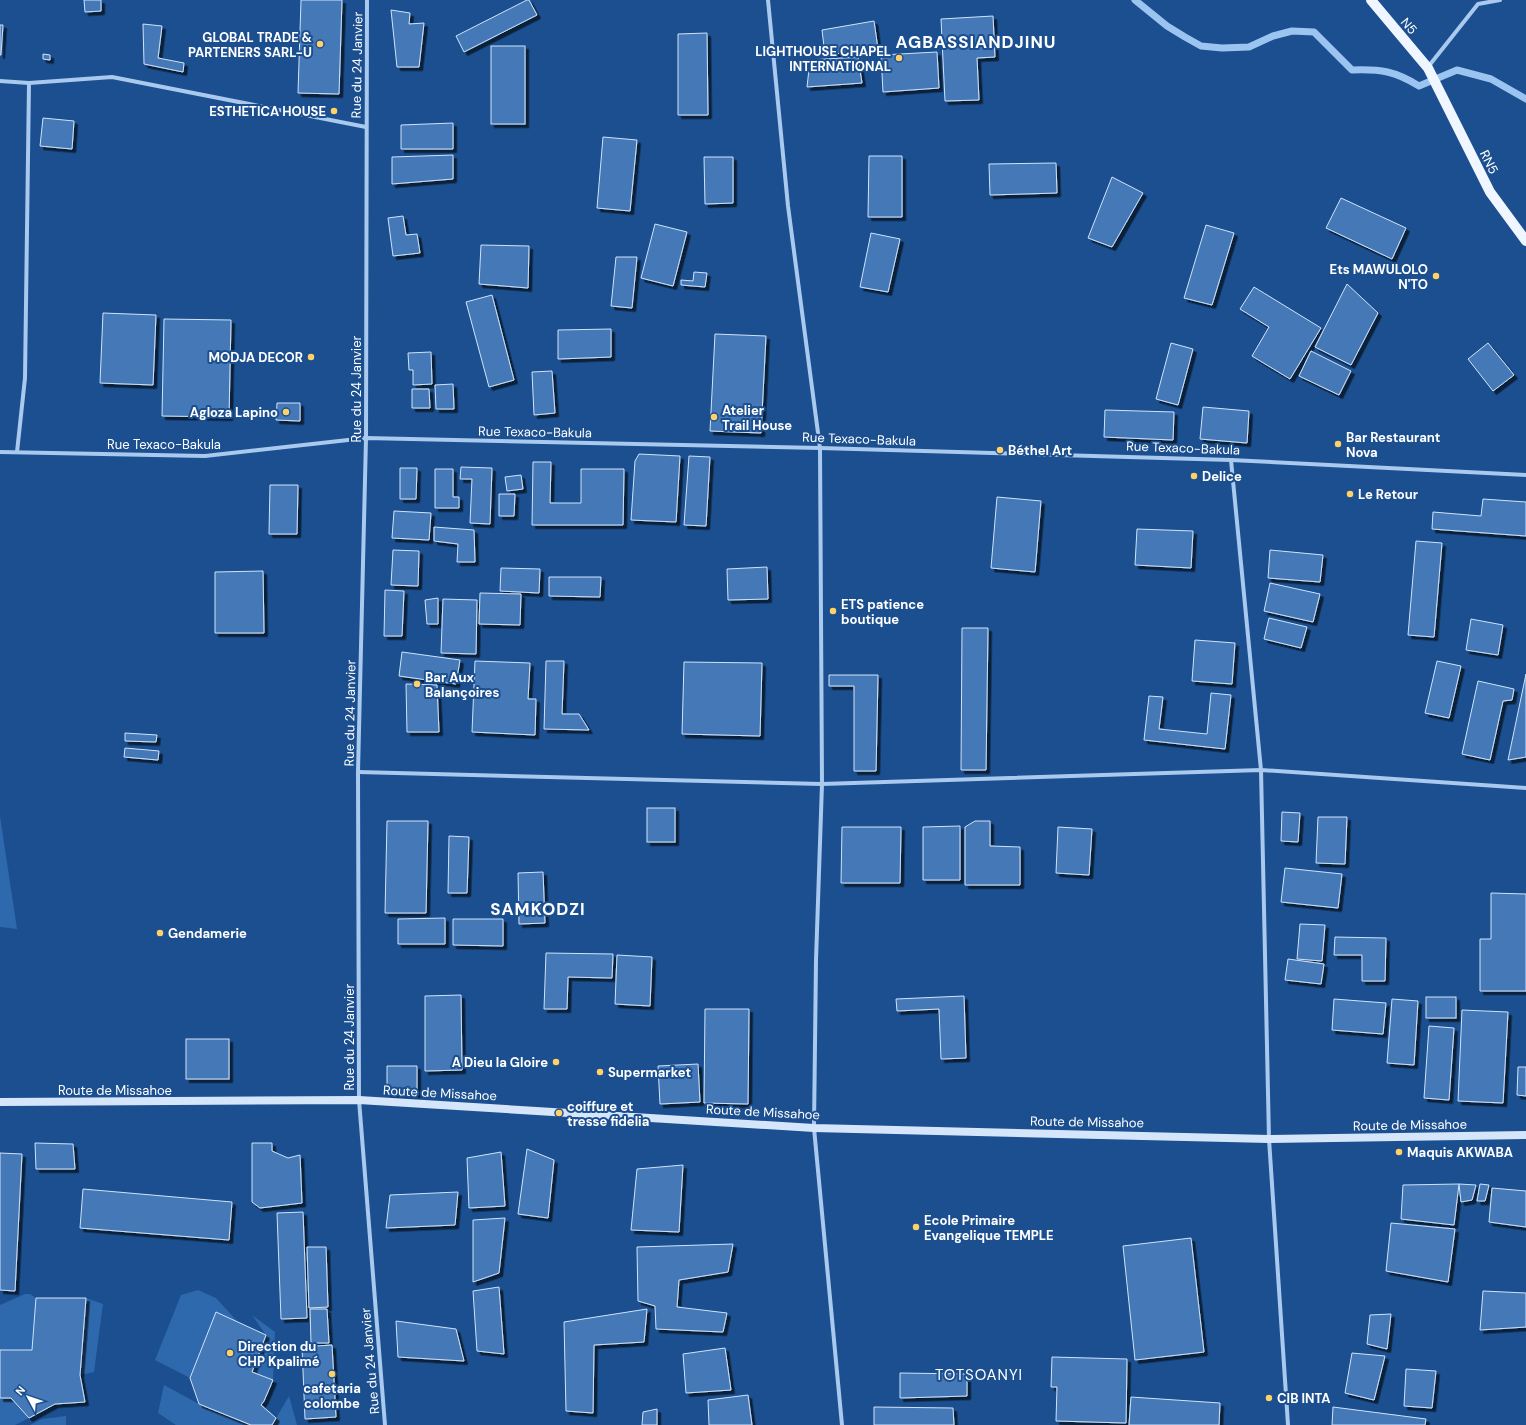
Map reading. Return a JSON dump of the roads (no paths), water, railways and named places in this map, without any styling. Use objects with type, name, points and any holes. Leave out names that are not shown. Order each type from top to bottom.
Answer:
[{"type":"main road","name":"N5","points":[[1371,0],[1428,68]]},
{"type":"main road","name":"RN5","points":[[1428,68],[1490,192],[1526,240]]},
{"type":"main road","name":"Route de Missahoe","points":[[0,1102],[359,1100],[814,1128],[1269,1139],[1526,1135]]},
{"type":"street","name":"Rue du 24 Janvier","points":[[367,0],[366,438],[358,772],[359,1100],[385,1425]]},
{"type":"street","points":[[768,0],[788,206],[820,448],[822,784],[816,960],[814,1128],[842,1425]]},
{"type":"street","points":[[1428,68],[1478,4],[1500,0]]},
{"type":"street","points":[[0,81],[29,83],[112,77],[366,127]]},
{"type":"street","points":[[18,452],[25,378],[29,83]]},
{"type":"street","name":"Rue Texaco-Bakula","points":[[0,452],[205,456],[366,438],[820,448],[1231,460],[1526,475]]},
{"type":"street","points":[[1231,460],[1261,770],[1269,1139],[1288,1425]]},
{"type":"street","points":[[358,772],[822,784],[1261,770],[1526,788]]},
{"type":"waterway","points":[[1135,0],[1167,26],[1201,46],[1222,48],[1249,47],[1273,36],[1292,31],[1314,32],[1352,70],[1387,72],[1402,77],[1419,86],[1457,70],[1491,79],[1526,99]]},
{"type":"place","name":"GLOBAL TRADE & PARTENERS SARL-U","points":[[320,44]]},
{"type":"place","name":"LIGHTHOUSE CHAPEL INTERNATIONAL","points":[[899,58]]},
{"type":"place","name":"ESTHETICA HOUSE","points":[[334,111]]},
{"type":"place","name":"Ets MAWULOLO N'TO","points":[[1436,276]]},
{"type":"place","name":"MODJA DECOR","points":[[311,357]]},
{"type":"place","name":"Agloza Lapino","points":[[286,412]]},
{"type":"place","name":"Atelier Trail House","points":[[714,417]]},
{"type":"place","name":"Bar Restaurant Nova","points":[[1338,444]]},
{"type":"place","name":"Béthel Art","points":[[1000,450]]},
{"type":"place","name":"Delice","points":[[1194,476]]},
{"type":"place","name":"Le Retour","points":[[1350,494]]},
{"type":"place","name":"ETS patience boutique","points":[[833,611]]},
{"type":"place","name":"Bar Aux Balançoires","points":[[417,684]]},
{"type":"place","name":"Gendamerie","points":[[160,933]]},
{"type":"place","name":"A Dieu la Gloire","points":[[556,1062]]},
{"type":"place","name":"Supermarket","points":[[600,1072]]},
{"type":"place","name":"coiffure et tresse fidelia","points":[[559,1113]]},
{"type":"place","name":"Maquis AKWABA","points":[[1399,1152]]},
{"type":"place","name":"Ecole Primaire Evangelique TEMPLE","points":[[916,1227]]},
{"type":"place","name":"Direction du CHP Kpalimé","points":[[230,1353]]},
{"type":"place","name":"cafetaria colombe","points":[[332,1374]]},
{"type":"place","name":"CIB INTA","points":[[1269,1398]]},
{"type":"district","name":"AGBASSIANDJINU","points":[[976,42]]},
{"type":"district","name":"SAMKODZI","points":[[538,909]]},
{"type":"district","name":"TOTSOANYI","points":[[979,1375]]}]
